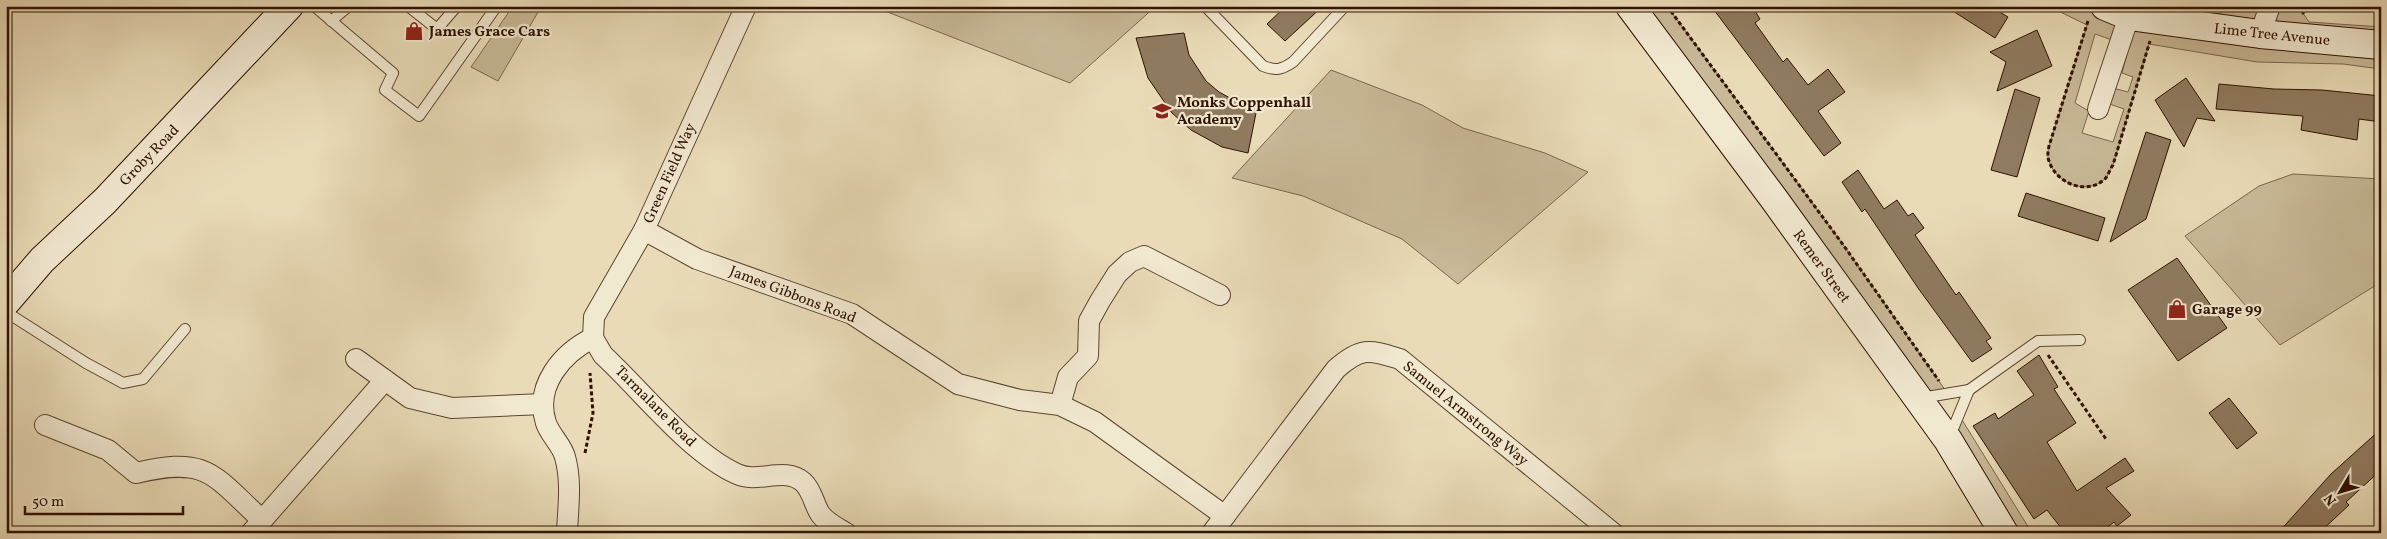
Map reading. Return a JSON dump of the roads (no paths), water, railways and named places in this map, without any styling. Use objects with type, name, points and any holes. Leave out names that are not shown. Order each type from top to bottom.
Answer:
[{"type":"street","name":"Groby Road","points":[[6,302],[42,260],[105,201],[289,6]]},
{"type":"street","name":"Green Field Way","points":[[593,338],[594,317],[644,230],[746,6]]},
{"type":"street","name":"Remer Street","points":[[1630,6],[1774,199],[1948,440],[2004,533]]},
{"type":"street","points":[[2260,34],[2270,6]]},
{"type":"street","points":[[2098,109],[2117,11]]},
{"type":"street","name":"Lime Tree Avenue","points":[[2117,11],[2260,34],[2381,45]]},
{"type":"street","name":"James Gibbons Road","points":[[644,230],[697,259],[852,314],[958,384],[1020,400],[1060,405],[1095,422],[1224,516]]},
{"type":"street","points":[[1060,405],[1068,376],[1088,356],[1089,321],[1117,274],[1130,262],[1144,256],[1220,295]]},
{"type":"street","points":[[567,533],[570,486],[565,455],[546,424],[543,404],[548,382],[561,362],[575,347],[593,338]]},
{"type":"street","name":"Tarmalane Road","points":[[593,338],[603,355],[693,445],[737,474],[753,478],[788,474],[803,482],[816,502],[820,515],[846,533]]},
{"type":"street","name":"Samuel Armstrong Way","points":[[1212,533],[1336,368],[1352,355],[1373,351],[1400,359],[1613,533]]},
{"type":"street","points":[[356,359],[410,398],[452,408],[543,404]]},
{"type":"street","points":[[45,425],[108,450],[136,473],[165,466],[193,467],[211,473],[256,526],[384,380]]},
{"type":"lane","points":[[314,6],[393,73],[385,90],[419,116],[496,7]]},
{"type":"lane","points":[[331,21],[349,6]]},
{"type":"lane","points":[[408,6],[437,29],[457,6]]},
{"type":"lane","points":[[1205,6],[1263,66],[1274,70],[1283,68],[1293,62],[1345,6]]},
{"type":"lane","points":[[6,312],[55,344],[123,383],[142,379],[185,329]]},
{"type":"lane","points":[[1918,398],[1969,390],[2038,340],[2080,340]]},
{"type":"lane","points":[[1948,440],[1969,390]]},
{"type":"place","name":"James Grace Cars","points":[[414,31]]},
{"type":"place","name":"Monks Coppenhall Academy","points":[[1162,111]]},
{"type":"place","name":"Garage 99","points":[[2177,309]]}]
